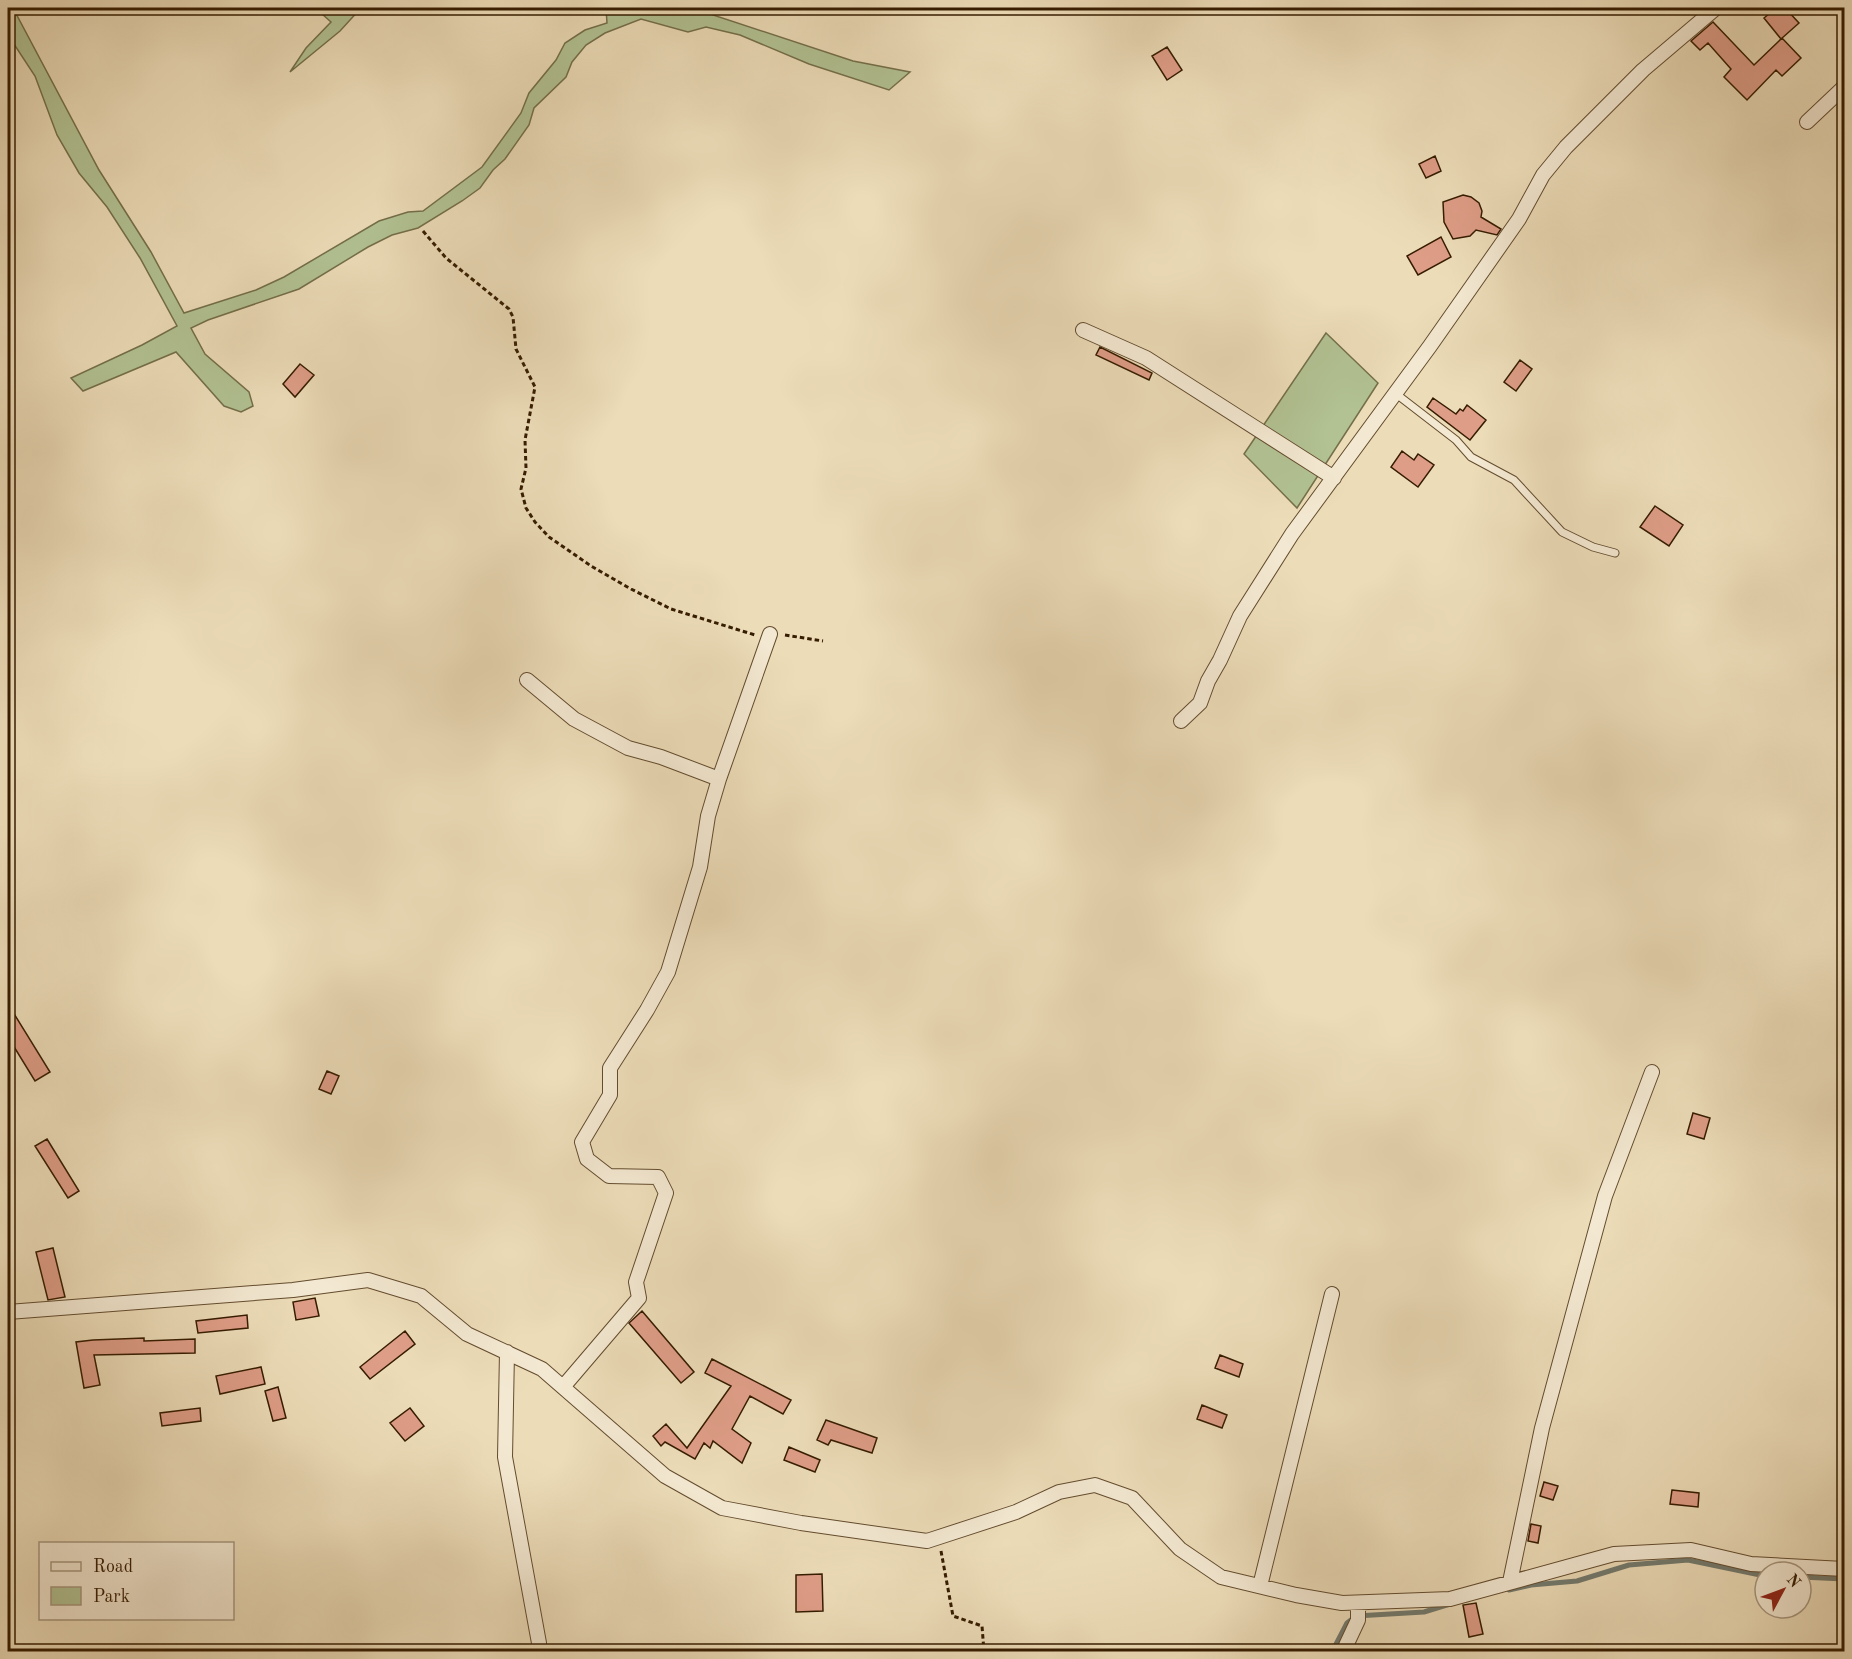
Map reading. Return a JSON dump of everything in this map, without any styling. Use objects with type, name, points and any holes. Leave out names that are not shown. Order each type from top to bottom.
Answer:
[{"type":"street","points":[[1181,721],[1200,703],[1208,681],[1240,616],[1292,534],[1520,219],[1543,175],[1566,147],[1643,70],[1716,8]]},
{"type":"street","points":[[1807,122],[1845,87]]},
{"type":"street","points":[[1083,330],[1146,358],[1334,478]]},
{"type":"street","points":[[563,1387],[639,1299],[636,1282],[666,1193],[658,1178],[609,1176],[586,1159],[582,1142],[610,1095],[610,1068],[668,972],[700,867],[708,816],[719,779],[770,634]]},
{"type":"street","points":[[527,680],[574,719],[628,748],[661,757],[719,779]]},
{"type":"street","points":[[1510,1582],[1542,1428],[1605,1196],[1652,1072]]},
{"type":"street","points":[[8,1312],[293,1290],[368,1280],[421,1296],[467,1334],[542,1369],[665,1476],[722,1508],[801,1523],[927,1541],[1016,1512],[1059,1492],[1095,1485],[1132,1498],[1180,1549],[1221,1577],[1342,1603],[1450,1599],[1614,1554],[1691,1550],[1751,1564],[1845,1569]]},
{"type":"street","points":[[1260,1586],[1332,1294]]},
{"type":"street","points":[[507,1352],[505,1457],[539,1643],[538,1652]]},
{"type":"street","points":[[1343,1652],[1358,1620],[1358,1603]]},
{"type":"lane","points":[[1395,393],[1456,440],[1471,457],[1514,480],[1562,532],[1593,547],[1615,553]]},
{"type":"path","points":[[423,231],[446,258],[509,309],[513,317],[516,348],[535,387],[525,440],[526,468],[520,489],[526,508],[549,537],[591,566],[671,609],[753,634],[796,636],[823,641]]},
{"type":"path","points":[[939,1537],[953,1616],[982,1626],[984,1652]]},
{"type":"green space","points":[[8,8],[13,8],[99,170],[151,252],[184,313],[256,290],[284,277],[379,221],[408,212],[423,211],[482,167],[521,113],[529,93],[556,60],[565,43],[585,30],[607,23],[606,8],[636,8],[644,13],[650,8],[692,8],[853,61],[910,72],[889,90],[809,64],[740,35],[706,27],[688,32],[641,19],[605,33],[586,45],[572,62],[566,77],[534,108],[529,125],[505,159],[493,170],[480,188],[462,201],[418,228],[392,235],[368,247],[299,289],[191,328],[205,354],[249,392],[253,406],[241,412],[224,406],[176,352],[83,391],[71,378],[177,326],[140,258],[107,207],[79,173],[57,135],[35,76],[8,35]]},
{"type":"green space","points":[[327,8],[361,8],[340,31],[290,72],[306,48],[331,22],[321,13]]},
{"type":"green space","points":[[1326,333],[1378,383],[1297,508],[1244,454]]},
{"type":"building","points":[[1776,8],[1785,8],[1799,23],[1781,39],[1764,18]]},
{"type":"building","points":[[1713,22],[1754,65],[1782,38],[1801,58],[1782,76],[1776,70],[1747,100],[1724,77],[1731,69],[1708,43],[1700,50],[1691,41]]},
{"type":"building","points":[[1167,47],[1182,70],[1167,80],[1152,56]]},
{"type":"building","points":[[1435,156],[1441,171],[1426,178],[1419,164]]},
{"type":"building","points":[[1463,195],[1479,203],[1482,211],[1481,217],[1501,229],[1497,235],[1476,230],[1470,236],[1453,239],[1444,222],[1443,202]]},
{"type":"building","points":[[1441,237],[1451,257],[1418,275],[1407,256]]},
{"type":"building","points":[[1100,347],[1152,373],[1149,380],[1096,355]]},
{"type":"building","points":[[1520,360],[1532,369],[1516,391],[1504,382]]},
{"type":"building","points":[[300,364],[314,375],[295,397],[283,384]]},
{"type":"building","points":[[1433,398],[1456,414],[1460,409],[1463,411],[1467,405],[1486,420],[1470,440],[1427,407]]},
{"type":"building","points":[[1402,451],[1414,460],[1418,454],[1434,465],[1418,487],[1391,467]]},
{"type":"building","points":[[1655,506],[1683,525],[1669,546],[1640,527]]},
{"type":"building","points":[[8,1004],[50,1072],[35,1081],[8,1037]]},
{"type":"building","points":[[327,1071],[339,1076],[331,1094],[319,1089]]},
{"type":"building","points":[[1693,1113],[1710,1118],[1704,1139],[1687,1134]]},
{"type":"building","points":[[47,1139],[79,1191],[68,1198],[35,1146]]},
{"type":"building","points":[[53,1248],[65,1297],[48,1300],[36,1252]]},
{"type":"building","points":[[315,1298],[319,1316],[296,1320],[293,1302]]},
{"type":"building","points":[[642,1311],[694,1372],[681,1383],[629,1323]]},
{"type":"building","points":[[247,1315],[248,1328],[198,1333],[196,1321]]},
{"type":"building","points":[[405,1331],[415,1344],[370,1379],[360,1367]]},
{"type":"building","points":[[144,1338],[144,1341],[195,1339],[195,1353],[94,1355],[100,1385],[84,1388],[76,1342]]},
{"type":"building","points":[[1220,1355],[1243,1364],[1239,1377],[1215,1368]]},
{"type":"building","points":[[712,1359],[791,1400],[783,1414],[750,1396],[732,1429],[751,1443],[742,1463],[713,1441],[710,1448],[704,1443],[695,1459],[665,1442],[661,1446],[653,1436],[666,1424],[687,1448],[731,1386],[705,1373]]},
{"type":"building","points":[[261,1367],[265,1384],[220,1394],[216,1376]]},
{"type":"building","points":[[278,1387],[286,1418],[273,1421],[265,1391]]},
{"type":"building","points":[[1202,1405],[1227,1415],[1222,1428],[1197,1419]]},
{"type":"building","points":[[200,1408],[201,1421],[162,1426],[160,1413]]},
{"type":"building","points":[[410,1408],[424,1426],[405,1441],[390,1423]]},
{"type":"building","points":[[826,1420],[877,1438],[872,1453],[831,1440],[828,1445],[817,1440]]},
{"type":"building","points":[[789,1447],[820,1460],[815,1472],[784,1460]]},
{"type":"building","points":[[1544,1482],[1558,1486],[1553,1500],[1540,1496]]},
{"type":"building","points":[[1672,1490],[1699,1493],[1698,1507],[1670,1504]]},
{"type":"building","points":[[1531,1524],[1541,1526],[1538,1543],[1528,1541]]},
{"type":"building","points":[[822,1574],[823,1611],[796,1612],[796,1575]]},
{"type":"building","points":[[1476,1603],[1483,1634],[1469,1637],[1463,1605]]},
{"type":"waterway","points":[[1509,1590],[1531,1585],[1577,1581],[1629,1565],[1688,1560],[1753,1574]]},
{"type":"waterway","points":[[1813,1578],[1844,1579]]},
{"type":"waterway","points":[[1332,1652],[1347,1623],[1356,1616],[1424,1612],[1450,1604]]}]
